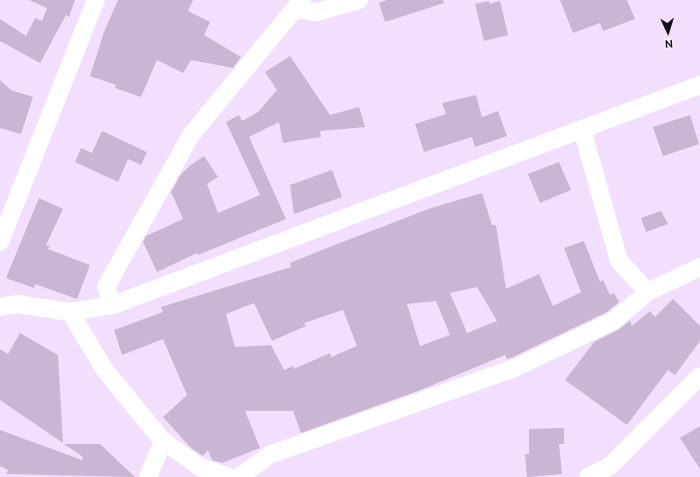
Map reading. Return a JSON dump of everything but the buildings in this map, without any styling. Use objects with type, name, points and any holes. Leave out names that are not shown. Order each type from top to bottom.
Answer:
[{"type":"street","points":[[0,242],[96,0]]},
{"type":"street","points":[[113,306],[106,287],[191,135],[300,4],[317,12],[359,0]]},
{"type":"street","points":[[0,307],[17,304],[70,312],[113,306],[700,85]]},
{"type":"street","points":[[582,129],[619,261],[648,292]]},
{"type":"street","points":[[239,477],[269,454],[517,368],[613,321],[648,292],[700,267]]},
{"type":"street","points":[[70,312],[104,369],[163,441],[200,467],[229,477]]},
{"type":"street","points":[[588,477],[610,466],[700,376]]},
{"type":"street","points":[[148,477],[163,441]]}]
